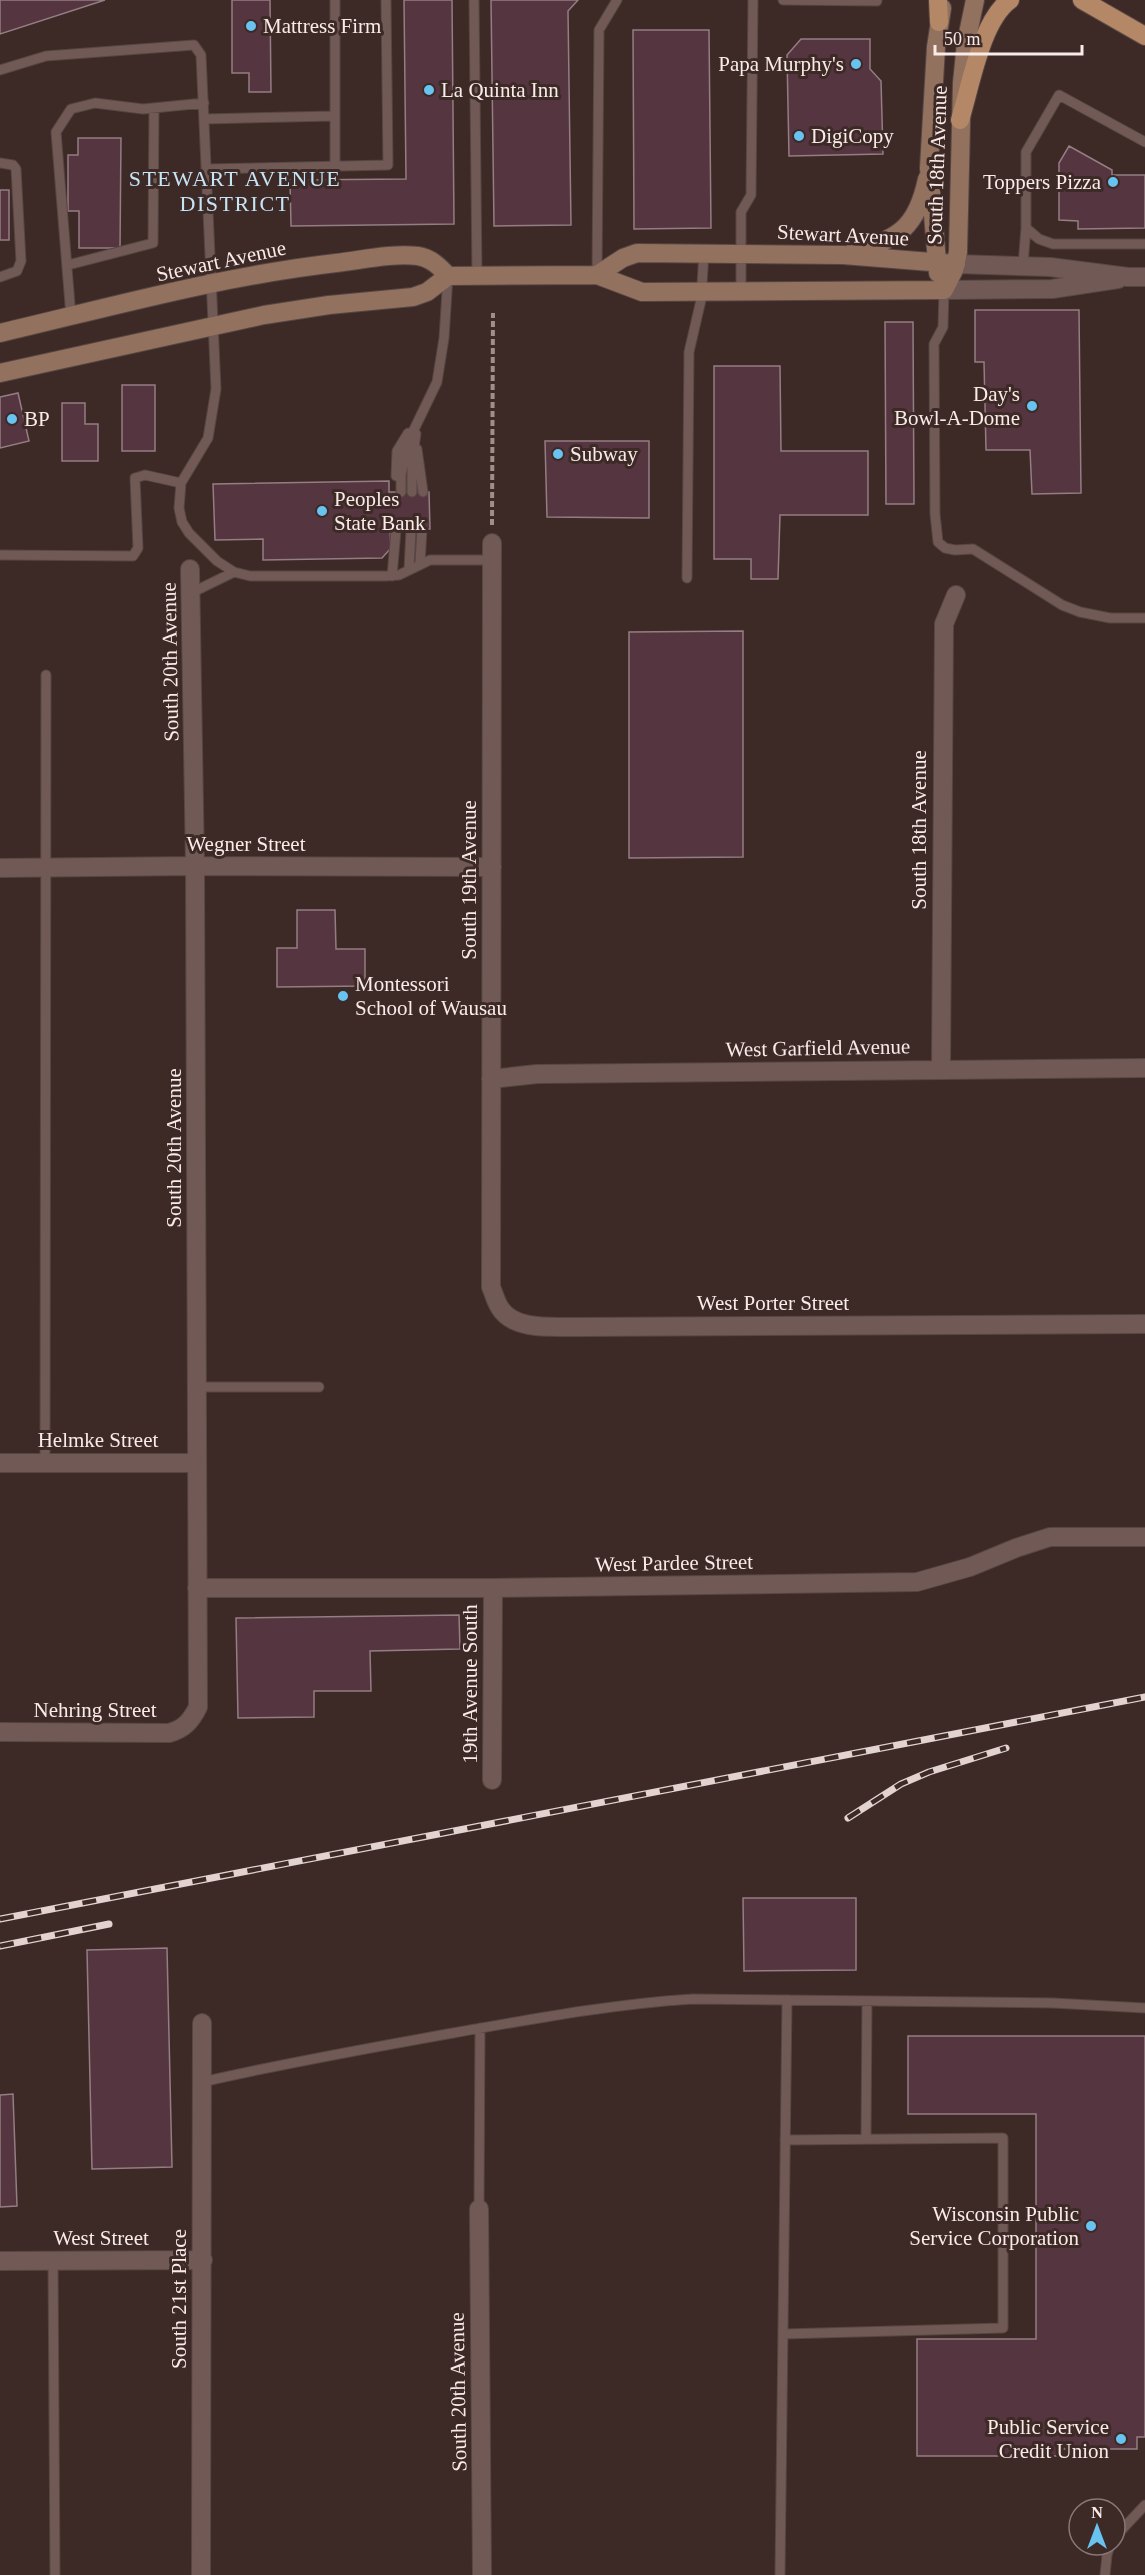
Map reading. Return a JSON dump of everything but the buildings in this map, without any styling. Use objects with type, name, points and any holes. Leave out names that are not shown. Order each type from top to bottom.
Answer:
[{"type":"main road","points":[[938,0],[939,22]]},
{"type":"main road","points":[[960,120],[987,30],[1000,8],[1010,0]]},
{"type":"main road","points":[[1082,0],[1145,36]]},
{"type":"main road","points":[[1112,17],[1145,25]]},
{"type":"street","name":"South 18th Avenue","points":[[944,0],[939,22],[929,168],[934,201],[937,262],[944,290]]},
{"type":"street","name":"South 18th Avenue","points":[[944,290],[956,264],[960,203],[960,120],[966,43],[975,0]]},
{"type":"street","points":[[843,255],[879,244],[906,228],[921,202],[929,168]]},
{"type":"street","name":"Stewart Avenue","points":[[597,275],[633,254],[740,253],[843,255],[956,264],[1023,265],[1137,277]]},
{"type":"street","name":"Stewart Avenue","points":[[0,333],[211,284],[288,269],[408,256],[428,259],[448,276],[597,275],[639,291],[1052,289],[1137,277]]},
{"type":"street","points":[[0,373],[213,325],[299,309],[413,297],[427,292],[448,276]]},
{"type":"street","name":"South 19th Avenue","points":[[491,1216],[492,551]]},
{"type":"street","name":"South 20th Avenue","points":[[188,1724],[198,1707],[199,1694],[196,1462],[195,866],[190,569]]},
{"type":"street","name":"South 18th Avenue","points":[[941,1069],[944,624],[956,595]]},
{"type":"street","name":"Wegner Street","points":[[0,868],[492,867]]},
{"type":"street","name":"West Garfield Avenue","points":[[491,1079],[537,1074],[1145,1068]]},
{"type":"street","name":"West Porter Street","points":[[491,1216],[491,1287],[500,1309],[524,1325],[591,1327],[1145,1324]]},
{"type":"street","name":"Helmke Street","points":[[0,1462],[196,1462]]},
{"type":"street","name":"West Pardee Street","points":[[197,1588],[493,1588],[917,1582],[970,1567],[1050,1537],[1145,1537]]},
{"type":"street","name":"19th Avenue South","points":[[492,1780],[493,1588]]},
{"type":"street","name":"Nehring Street","points":[[0,1732],[169,1733],[180,1730],[188,1724]]},
{"type":"street","name":"South 21st Place","points":[[201,2575],[202,2023]]},
{"type":"street","name":"South 20th Avenue","points":[[479,2209],[482,2575]]},
{"type":"street","name":"West Street","points":[[0,2261],[202,2260]]},
{"type":"lane","points":[[335,0],[335,166]]},
{"type":"lane","points":[[207,169],[388,165],[386,0]]},
{"type":"lane","points":[[474,0],[477,275]]},
{"type":"lane","points":[[597,275],[599,30],[617,0]]},
{"type":"lane","points":[[741,291],[741,212],[751,195],[753,0]]},
{"type":"lane","points":[[783,0],[877,1]]},
{"type":"lane","points":[[0,70],[46,56],[194,45],[203,61],[216,389],[212,421],[205,444],[180,483],[178,499],[182,522],[189,533],[217,561],[234,572],[266,577],[396,575],[430,560],[492,551]]},
{"type":"lane","points":[[1023,265],[1026,228],[1026,152],[1059,95],[1145,142]]},
{"type":"lane","points":[[71,317],[56,132],[71,109],[95,102],[143,109],[204,102]]},
{"type":"lane","points":[[68,265],[153,243],[154,108]]},
{"type":"lane","points":[[205,119],[335,116]]},
{"type":"lane","points":[[0,163],[13,165],[16,168],[21,261],[17,271],[0,277]]},
{"type":"lane","points":[[1026,228],[1040,239],[1053,244],[1145,244]]},
{"type":"lane","points":[[687,578],[689,352],[702,292],[704,253]]},
{"type":"lane","points":[[398,492],[396,465],[399,444],[418,422],[437,382],[444,338],[448,276]]},
{"type":"lane","points":[[944,290],[944,327],[934,344],[938,542],[945,548],[973,549],[1062,605],[1096,617],[1145,618]]},
{"type":"lane","points":[[412,492],[412,460],[418,422]]},
{"type":"lane","points":[[418,422],[418,455],[423,492]]},
{"type":"lane","points":[[0,555],[133,556],[138,548],[135,478],[145,475],[180,483]]},
{"type":"lane","points":[[420,564],[422,529]]},
{"type":"lane","points":[[396,575],[398,530]]},
{"type":"lane","points":[[409,569],[411,530]]},
{"type":"lane","points":[[191,593],[234,572]]},
{"type":"lane","points":[[45,1462],[46,675]]},
{"type":"lane","points":[[196,1388],[319,1388]]},
{"type":"lane","points":[[202,2082],[278,2065],[480,2028],[642,2002],[693,1999],[1053,2003],[1145,2008]]},
{"type":"lane","points":[[780,2575],[787,2000]]},
{"type":"lane","points":[[866,2139],[867,2001]]},
{"type":"lane","points":[[479,2209],[480,2028]]},
{"type":"lane","points":[[783,2334],[1003,2328],[1003,2138],[785,2140]]},
{"type":"lane","points":[[53,2261],[55,2575]]},
{"type":"lane","points":[[1127,2524],[1145,2505]]},
{"type":"lane","points":[[1105,2575],[1107,2557]]},
{"type":"path","points":[[492,551],[493,313]]},
{"type":"railway","points":[[0,1919],[1145,1697]]},
{"type":"railway","points":[[848,1818],[901,1784],[929,1772],[1006,1748]]},
{"type":"railway","points":[[0,1946],[109,1924]]},
{"type":"place","name":"Mattress Firm","points":[[251,26]]},
{"type":"place","name":"Papa Murphy's","points":[[856,64]]},
{"type":"place","name":"La Quinta Inn","points":[[429,90]]},
{"type":"place","name":"DigiCopy","points":[[799,136]]},
{"type":"place","name":"Toppers Pizza","points":[[1113,182]]},
{"type":"place","name":"Day's Bowl-A-Dome","points":[[1032,406]]},
{"type":"place","name":"BP","points":[[12,419]]},
{"type":"place","name":"Subway","points":[[558,454]]},
{"type":"place","name":"Peoples State Bank","points":[[322,511]]},
{"type":"place","name":"Montessori School of Wausau","points":[[343,996]]},
{"type":"place","name":"Wisconsin Public Service Corporation","points":[[1091,2226]]},
{"type":"place","name":"Public Service Credit Union","points":[[1121,2439]]},
{"type":"district","name":"STEWART AVENUE DISTRICT","points":[[235,190]]}]
